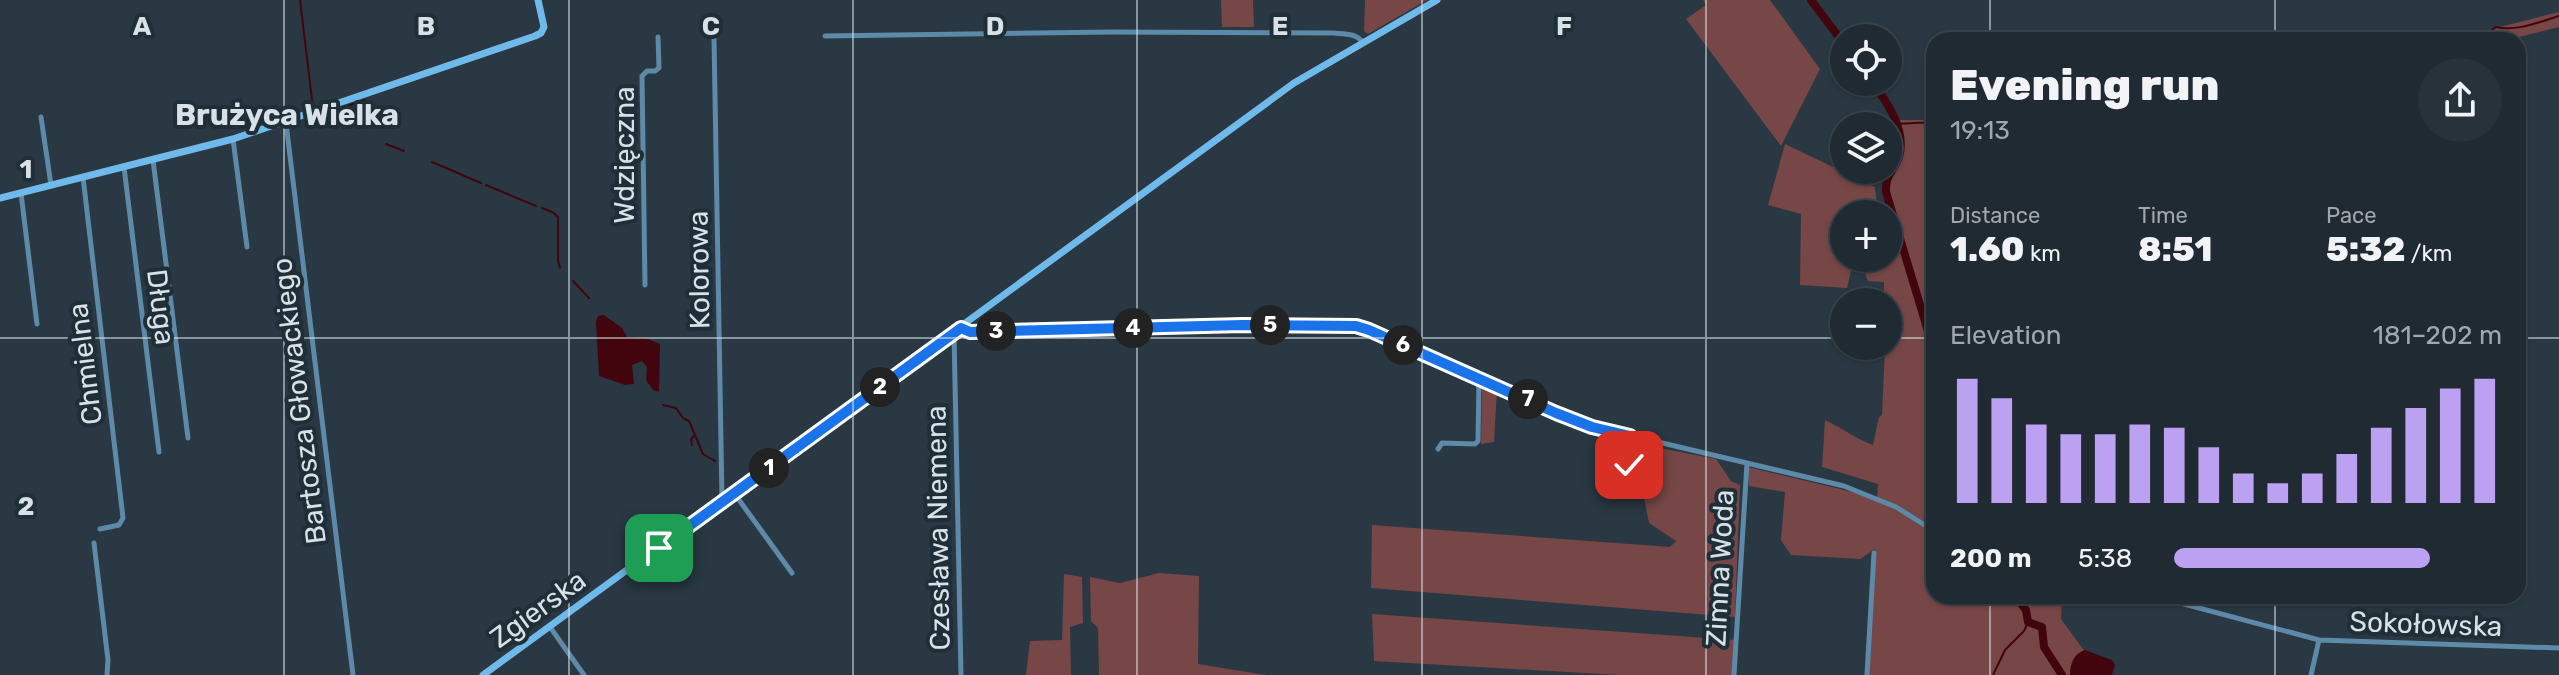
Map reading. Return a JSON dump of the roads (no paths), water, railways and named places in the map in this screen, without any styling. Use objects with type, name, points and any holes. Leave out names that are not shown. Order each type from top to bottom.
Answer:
[{"type":"main road","points":[[0,198],[286,123],[535,36],[542,32],[544,24],[538,0]]},
{"type":"main road","name":"Zgierska","points":[[483,675],[1294,83],[1362,40],[1437,0]]},
{"type":"street","points":[[825,36],[1334,33],[1362,40]]},
{"type":"street","name":"Wdzięczna","points":[[645,285],[642,76],[659,68],[658,37]]},
{"type":"street","name":"Kolorowa","points":[[714,38],[722,502]]},
{"type":"street","points":[[41,117],[51,185]]},
{"type":"street","name":"Bartosza Głowackiego","points":[[286,123],[353,675]]},
{"type":"street","points":[[233,139],[247,247]]},
{"type":"street","points":[[153,160],[188,438]]},
{"type":"street","name":"Długa","points":[[124,167],[159,452]]},
{"type":"street","name":"Chmielna","points":[[83,177],[123,518],[119,525],[100,529]]},
{"type":"street","points":[[21,193],[37,324]]},
{"type":"street","points":[[957,330],[1243,325],[1342,325],[1369,330],[1582,424],[1844,486],[1896,507],[1926,526]]},
{"type":"street","name":"Czesława Niemena","points":[[957,330],[961,675]]},
{"type":"street","points":[[1438,449],[1442,443],[1475,444],[1478,441],[1479,378]]},
{"type":"street","points":[[1629,465],[1630,436]]},
{"type":"street","name":"Zimna Woda","points":[[1734,675],[1747,463]]},
{"type":"street","points":[[734,493],[792,573]]},
{"type":"street","points":[[94,543],[108,660],[107,675]]},
{"type":"street","points":[[1867,675],[1874,553]]},
{"type":"street","name":"Sokołowska","points":[[2184,604],[2319,640],[2559,648]]},
{"type":"street","points":[[550,627],[584,675]]},
{"type":"street","points":[[2311,675],[2319,640]]},
{"type":"waterway","points":[[300,0],[313,108]]},
{"type":"waterway","points":[[1811,0],[1830,25]]},
{"type":"waterway","points":[[2489,32],[2496,27],[2519,27],[2559,16]]},
{"type":"waterway","points":[[1882,96],[1898,127],[1901,147],[1888,177],[1886,192],[1926,324]]},
{"type":"waterway","points":[[344,107],[365,100],[370,107]]},
{"type":"waterway","points":[[316,116],[328,112]]},
{"type":"waterway","points":[[1902,124],[1926,122]]},
{"type":"waterway","points":[[386,144],[404,151]]},
{"type":"waterway","points":[[432,162],[481,183]]},
{"type":"waterway","points":[[486,185],[536,206]]},
{"type":"waterway","points":[[542,208],[558,217],[560,268]]},
{"type":"waterway","points":[[573,281],[589,298]]},
{"type":"waterway","points":[[663,405],[676,408],[689,421],[703,454],[715,461]]},
{"type":"waterway","points":[[692,445],[694,436]]},
{"type":"waterway","points":[[2021,604],[2028,622],[2042,627],[2044,647],[2062,675]]},
{"type":"waterway","name":"Zimna Woda","points":[[1993,675],[2005,650],[2024,631],[2028,622]]},
{"type":"district","name":"Brużyca Wielka","points":[[287,115]]}]
